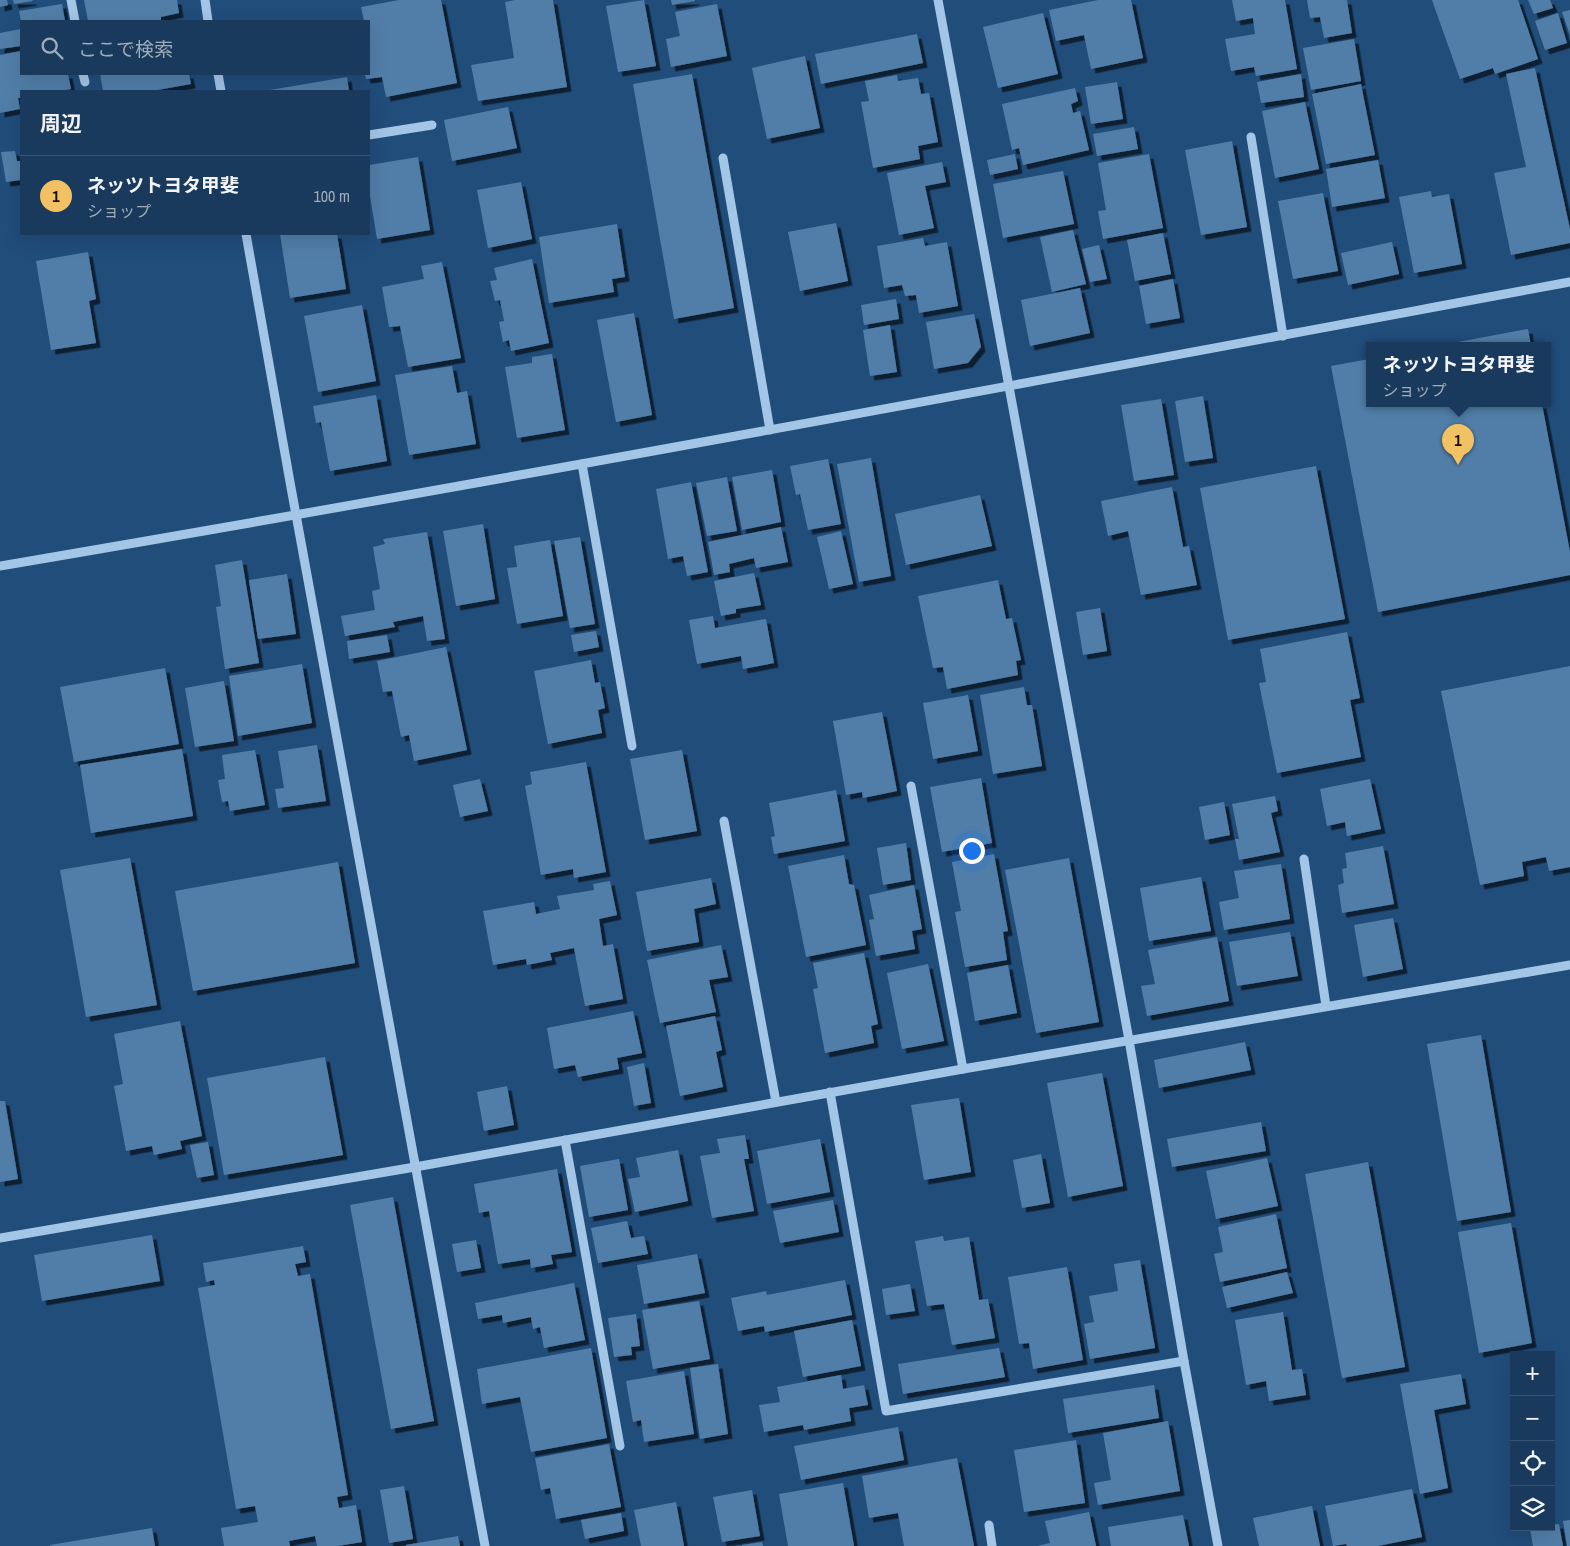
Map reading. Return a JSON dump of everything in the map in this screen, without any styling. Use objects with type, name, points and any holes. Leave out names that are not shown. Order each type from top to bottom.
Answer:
[{"type":"street","points":[[71,0],[75,20]]},
{"type":"street","points":[[205,0],[208,20]]},
{"type":"street","points":[[938,0],[1129,1040],[1184,1362],[1218,1546]]},
{"type":"street","points":[[218,75],[221,90]]},
{"type":"street","points":[[370,134],[432,124]]},
{"type":"street","points":[[1251,137],[1283,336]]},
{"type":"street","points":[[723,158],[770,430]]},
{"type":"street","points":[[246,235],[485,1546]]},
{"type":"street","points":[[0,566],[770,430],[1570,282]]},
{"type":"street","points":[[582,464],[632,746]]},
{"type":"street","points":[[911,786],[963,1068]]},
{"type":"street","points":[[724,821],[776,1102]]},
{"type":"street","points":[[1304,859],[1326,1006]]},
{"type":"street","points":[[0,1238],[415,1167],[963,1068],[1570,965]]},
{"type":"street","points":[[830,1092],[886,1411],[1184,1362]]},
{"type":"street","points":[[565,1140],[620,1446]]},
{"type":"street","points":[[989,1525],[992,1546]]},
{"type":"building","points":[[0,0],[7,0],[8,5],[0,7]]},
{"type":"building","points":[[13,0],[32,0],[33,1],[14,4]]},
{"type":"building","points":[[84,0],[177,0],[179,13],[161,17],[161,20],[88,20]]},
{"type":"building","points":[[399,0],[441,0],[457,83],[386,97],[382,77],[366,79],[365,75],[370,75],[370,20],[364,20],[361,7]]},
{"type":"building","points":[[515,0],[553,0],[567,87],[478,101],[471,65],[514,58],[505,2]]},
{"type":"building","points":[[644,0],[656,66],[618,72],[606,6]]},
{"type":"building","points":[[671,0],[695,0],[695,1],[672,5]]},
{"type":"building","points":[[1098,0],[1131,0],[1143,58],[1091,69],[1084,35],[1056,41],[1049,10]]},
{"type":"building","points":[[1232,0],[1285,0],[1297,69],[1256,76],[1254,67],[1231,71],[1225,39],[1255,34],[1253,18],[1236,21]]},
{"type":"building","points":[[1307,0],[1347,0],[1352,33],[1324,38],[1320,17],[1310,18]]},
{"type":"building","points":[[1432,0],[1518,0],[1538,59],[1495,74],[1493,68],[1460,79]]},
{"type":"building","points":[[1528,0],[1550,0],[1553,8],[1534,14]]},
{"type":"building","points":[[62,4],[65,20],[21,20],[19,11]]},
{"type":"building","points":[[717,4],[727,56],[671,67],[666,39],[680,36],[675,12]]},
{"type":"building","points":[[1570,10],[1570,35],[1562,12]]},
{"type":"building","points":[[1043,13],[1058,74],[998,88],[983,27]]},
{"type":"building","points":[[1558,13],[1567,43],[1545,50],[1535,21]]},
{"type":"building","points":[[20,29],[20,46],[0,49],[0,33]]},
{"type":"building","points":[[917,34],[923,63],[821,84],[815,54]]},
{"type":"building","points":[[1354,39],[1361,81],[1311,90],[1303,48]]},
{"type":"building","points":[[20,51],[20,75],[68,75],[71,89],[20,90],[20,98],[18,98],[20,109],[0,113],[0,55]]},
{"type":"building","points":[[805,56],[820,128],[767,139],[752,68]]},
{"type":"building","points":[[1535,68],[1570,229],[1570,243],[1511,255],[1494,173],[1526,167],[1506,74]]},
{"type":"building","points":[[692,74],[734,308],[674,319],[633,84]]},
{"type":"building","points":[[1301,74],[1304,97],[1261,103],[1257,82]]},
{"type":"building","points":[[100,75],[189,75],[191,84],[158,90],[103,90]]},
{"type":"building","points":[[897,75],[898,81],[918,78],[921,94],[929,93],[938,142],[918,146],[920,159],[873,168],[861,102],[869,101],[865,81]]},
{"type":"building","points":[[347,77],[349,90],[270,90]]},
{"type":"building","points":[[1117,82],[1123,119],[1091,124],[1085,87]]},
{"type":"building","points":[[1361,84],[1375,155],[1326,164],[1312,94]]},
{"type":"building","points":[[1075,88],[1078,101],[1071,104],[1073,113],[1080,111],[1089,150],[1023,165],[1019,148],[1012,150],[1002,104]]},
{"type":"building","points":[[1305,102],[1319,169],[1275,178],[1262,111]]},
{"type":"building","points":[[508,107],[517,148],[452,161],[444,120]]},
{"type":"building","points":[[1134,127],[1138,149],[1097,156],[1093,134]]},
{"type":"building","points":[[1232,141],[1247,227],[1201,235],[1185,150]]},
{"type":"building","points":[[15,151],[17,161],[20,161],[20,180],[6,182],[1,152]]},
{"type":"building","points":[[1015,154],[1018,169],[990,175],[987,160]]},
{"type":"building","points":[[1149,154],[1163,228],[1103,239],[1098,211],[1106,210],[1098,163]]},
{"type":"building","points":[[418,157],[430,230],[377,239],[370,196],[370,165]]},
{"type":"building","points":[[1378,160],[1385,198],[1332,207],[1326,169]]},
{"type":"building","points":[[942,162],[946,182],[925,186],[934,228],[899,235],[887,173]]},
{"type":"building","points":[[1063,171],[1074,224],[1003,238],[993,184]]},
{"type":"building","points":[[521,182],[532,239],[488,248],[477,190]]},
{"type":"building","points":[[1431,191],[1432,197],[1449,194],[1462,264],[1414,273],[1399,197]]},
{"type":"building","points":[[1323,193],[1338,271],[1293,279],[1278,201]]},
{"type":"building","points":[[836,223],[848,281],[800,291],[788,232]]},
{"type":"building","points":[[617,224],[625,277],[612,279],[614,292],[549,303],[539,237]]},
{"type":"building","points":[[1073,230],[1086,284],[1052,292],[1040,237]]},
{"type":"building","points":[[1163,233],[1171,274],[1135,281],[1127,240]]},
{"type":"building","points":[[280,235],[337,235],[346,289],[290,298]]},
{"type":"building","points":[[923,238],[925,246],[947,242],[958,306],[919,313],[916,295],[905,296],[902,285],[884,288],[877,246]]},
{"type":"building","points":[[1392,242],[1399,274],[1348,285],[1341,253]]},
{"type":"building","points":[[1099,245],[1107,279],[1090,282],[1082,249]]},
{"type":"building","points":[[88,252],[96,299],[89,301],[96,343],[51,350],[36,261]]},
{"type":"building","points":[[532,259],[549,343],[511,351],[509,340],[503,342],[499,322],[504,321],[500,300],[495,301],[490,281],[497,280],[494,268]]},
{"type":"building","points":[[442,262],[461,358],[408,367],[400,326],[389,327],[382,287],[424,279],[421,266]]},
{"type":"building","points":[[1173,279],[1180,318],[1146,324],[1139,286]]},
{"type":"building","points":[[1080,288],[1090,333],[1030,346],[1021,300]]},
{"type":"building","points":[[896,299],[899,319],[864,325],[861,305]]},
{"type":"building","points":[[362,305],[376,381],[318,392],[304,316]]},
{"type":"building","points":[[634,313],[652,415],[616,422],[597,320]]},
{"type":"building","points":[[974,314],[981,347],[968,363],[934,369],[926,322]]},
{"type":"building","points":[[890,325],[897,372],[870,376],[863,330]]},
{"type":"building","points":[[1528,329],[1530,342],[1458,342]]},
{"type":"building","points":[[552,354],[565,430],[517,438],[505,367],[532,363],[532,357]]},
{"type":"building","points":[[1366,360],[1366,407],[1543,407],[1570,552],[1570,575],[1378,612],[1331,366]]},
{"type":"building","points":[[452,366],[457,393],[467,391],[476,444],[409,455],[395,375]]},
{"type":"building","points":[[376,395],[387,461],[330,471],[321,422],[316,423],[313,406]]},
{"type":"building","points":[[1203,396],[1213,458],[1185,462],[1175,401]]},
{"type":"building","points":[[1161,399],[1174,475],[1134,481],[1121,405]]},
{"type":"building","points":[[871,458],[891,576],[859,582],[837,464]]},
{"type":"building","points":[[828,459],[841,524],[808,530],[800,494],[796,495],[790,466]]},
{"type":"building","points":[[1316,466],[1345,619],[1228,640],[1200,488]]},
{"type":"building","points":[[772,470],[781,522],[742,530],[732,477]]},
{"type":"building","points":[[727,477],[737,531],[707,536],[696,483]]},
{"type":"building","points":[[691,482],[708,572],[687,576],[683,556],[668,559],[656,489]]},
{"type":"building","points":[[1172,487],[1183,547],[1189,546],[1197,585],[1141,595],[1128,531],[1108,536],[1101,501]]},
{"type":"building","points":[[980,495],[992,546],[906,565],[895,514]]},
{"type":"building","points":[[483,524],[495,599],[456,606],[443,531]]},
{"type":"building","points":[[781,527],[788,562],[756,568],[754,558],[729,564],[730,572],[714,575],[708,542]]},
{"type":"building","points":[[841,531],[853,584],[829,589],[817,537]]},
{"type":"building","points":[[427,532],[445,639],[427,641],[423,616],[393,622],[395,627],[345,636],[341,616],[375,610],[372,591],[380,589],[373,547],[385,544],[383,539]]},
{"type":"building","points":[[580,537],[595,624],[570,628],[554,541]]},
{"type":"building","points":[[550,540],[563,616],[517,624],[507,568],[517,567],[514,546]]},
{"type":"building","points":[[242,560],[259,663],[225,669],[216,607],[221,606],[215,565]]},
{"type":"building","points":[[754,573],[761,605],[736,609],[736,613],[721,616],[714,581]]},
{"type":"building","points":[[287,574],[296,634],[258,639],[249,580]]},
{"type":"building","points":[[998,580],[1006,619],[1012,618],[1021,660],[1016,661],[1018,675],[947,689],[943,667],[933,668],[918,596]]},
{"type":"building","points":[[1100,608],[1107,651],[1083,655],[1076,612]]},
{"type":"building","points":[[713,616],[715,628],[766,619],[774,663],[743,669],[741,656],[697,664],[689,620]]},
{"type":"building","points":[[596,631],[599,647],[574,652],[571,635]]},
{"type":"building","points":[[1347,632],[1360,698],[1350,700],[1361,757],[1277,773],[1259,683],[1266,682],[1260,649]]},
{"type":"building","points":[[387,635],[390,652],[349,659],[347,641]]},
{"type":"building","points":[[446,647],[467,750],[414,761],[409,735],[401,737],[392,691],[383,692],[377,661]]},
{"type":"building","points":[[591,660],[595,683],[600,682],[605,708],[598,710],[602,733],[548,744],[534,671]]},
{"type":"building","points":[[302,664],[312,723],[238,736],[229,676]]},
{"type":"building","points":[[1570,666],[1570,867],[1549,871],[1546,857],[1522,862],[1524,876],[1480,885],[1441,691]]},
{"type":"building","points":[[165,668],[179,744],[74,762],[60,687]]},
{"type":"building","points":[[224,681],[234,741],[195,747],[185,688]]},
{"type":"building","points":[[1024,687],[1027,705],[1032,705],[1042,766],[993,774],[980,695]]},
{"type":"building","points":[[968,695],[978,751],[933,759],[923,703]]},
{"type":"building","points":[[882,712],[897,791],[863,798],[862,792],[846,795],[833,721]]},
{"type":"building","points":[[317,745],[326,801],[278,808],[275,789],[284,788],[278,751]]},
{"type":"building","points":[[182,749],[193,816],[91,833],[80,765]]},
{"type":"building","points":[[255,750],[265,805],[230,811],[228,801],[222,802],[218,780],[225,779],[222,755]]},
{"type":"building","points":[[682,750],[697,831],[645,840],[630,759]]},
{"type":"building","points":[[586,762],[606,872],[574,878],[573,869],[541,875],[525,786],[532,784],[530,772]]},
{"type":"building","points":[[981,778],[992,843],[942,852],[930,787]]},
{"type":"building","points":[[480,779],[488,811],[460,817],[453,785]]},
{"type":"building","points":[[1370,779],[1381,829],[1347,836],[1345,822],[1327,826],[1320,789]]},
{"type":"building","points":[[836,790],[845,841],[774,854],[771,837],[775,836],[769,803]]},
{"type":"building","points":[[1275,796],[1278,811],[1271,813],[1280,852],[1239,860],[1235,839],[1239,839],[1232,804]]},
{"type":"building","points":[[1224,802],[1230,835],[1205,840],[1199,807]]},
{"type":"building","points":[[906,843],[911,880],[883,885],[877,848]]},
{"type":"building","points":[[1383,846],[1394,904],[1342,913],[1338,885],[1344,883],[1342,869],[1347,868],[1345,853]]},
{"type":"building","points":[[994,854],[1008,931],[1003,932],[1007,960],[965,967],[955,912],[961,911],[952,862]]},
{"type":"building","points":[[844,855],[849,884],[854,885],[866,945],[806,957],[788,866]]},
{"type":"building","points":[[130,858],[157,1005],[86,1017],[60,870]]},
{"type":"building","points":[[1069,858],[1099,1022],[1036,1033],[1005,870]]},
{"type":"building","points":[[338,862],[355,963],[193,991],[175,891]]},
{"type":"building","points":[[1281,864],[1290,919],[1224,930],[1219,902],[1239,898],[1234,871]]},
{"type":"building","points":[[1201,877],[1211,931],[1149,941],[1140,888]]},
{"type":"building","points":[[711,878],[716,904],[694,909],[699,942],[647,951],[636,892]]},
{"type":"building","points":[[610,881],[617,915],[599,919],[603,946],[613,944],[623,999],[585,1006],[574,948],[550,953],[552,960],[527,965],[526,959],[493,965],[483,911],[534,902],[536,914],[560,909],[557,896],[594,890],[593,884]]},
{"type":"building","points":[[914,885],[922,929],[912,931],[915,949],[876,956],[869,920],[874,919],[869,895]]},
{"type":"building","points":[[1393,918],[1403,969],[1363,977],[1354,925]]},
{"type":"building","points":[[1290,932],[1298,976],[1237,986],[1229,942]]},
{"type":"building","points":[[1217,937],[1229,1001],[1147,1016],[1141,986],[1155,984],[1148,950]]},
{"type":"building","points":[[721,945],[728,977],[709,980],[716,1012],[660,1023],[647,960]]},
{"type":"building","points":[[864,953],[878,1024],[871,1026],[874,1043],[825,1053],[813,989],[818,988],[813,963]]},
{"type":"building","points":[[928,964],[944,1041],[902,1049],[887,973]]},
{"type":"building","points":[[1008,965],[1017,1013],[975,1021],[967,973]]},
{"type":"building","points":[[633,1011],[642,1053],[617,1058],[619,1069],[578,1077],[575,1065],[554,1069],[547,1028]]},
{"type":"building","points":[[715,1016],[722,1050],[716,1052],[723,1087],[680,1096],[666,1026]]},
{"type":"building","points":[[180,1021],[202,1136],[180,1141],[182,1149],[154,1155],[152,1146],[126,1151],[114,1086],[123,1084],[114,1034]]},
{"type":"building","points":[[1481,1035],[1511,1212],[1457,1221],[1427,1044]]},
{"type":"building","points":[[1245,1042],[1251,1070],[1159,1088],[1154,1060]]},
{"type":"building","points":[[325,1057],[343,1155],[224,1175],[207,1078]]},
{"type":"building","points":[[644,1063],[651,1103],[634,1106],[627,1067]]},
{"type":"building","points":[[1102,1073],[1123,1186],[1068,1197],[1047,1083]]},
{"type":"building","points":[[507,1086],[514,1125],[484,1131],[477,1092]]},
{"type":"building","points":[[959,1098],[971,1172],[924,1180],[911,1105]]},
{"type":"building","points":[[0,1101],[5,1101],[18,1179],[0,1182]]},
{"type":"building","points":[[1261,1122],[1266,1151],[1172,1167],[1167,1139]]},
{"type":"building","points":[[745,1135],[749,1159],[744,1159],[754,1211],[712,1218],[700,1156],[720,1153],[717,1139]]},
{"type":"building","points":[[820,1139],[830,1192],[767,1204],[757,1151]]},
{"type":"building","points":[[208,1142],[214,1175],[197,1178],[190,1145]]},
{"type":"building","points":[[678,1150],[688,1201],[635,1212],[628,1179],[640,1177],[636,1158]]},
{"type":"building","points":[[1041,1154],[1050,1203],[1022,1208],[1013,1160]]},
{"type":"building","points":[[1267,1158],[1278,1206],[1216,1219],[1206,1171]]},
{"type":"building","points":[[619,1159],[628,1210],[589,1217],[580,1166]]},
{"type":"building","points":[[1368,1162],[1405,1367],[1342,1378],[1305,1174]]},
{"type":"building","points":[[557,1169],[572,1252],[551,1255],[553,1264],[531,1268],[530,1259],[498,1264],[489,1211],[479,1213],[474,1184]]},
{"type":"building","points":[[393,1197],[434,1421],[391,1429],[350,1205]]},
{"type":"building","points":[[833,1200],[839,1232],[780,1243],[773,1211]]},
{"type":"building","points":[[1276,1214],[1287,1268],[1220,1282],[1214,1254],[1223,1252],[1218,1227]]},
{"type":"building","points":[[627,1221],[631,1238],[644,1236],[648,1254],[598,1263],[591,1228]]},
{"type":"building","points":[[1511,1223],[1532,1343],[1479,1353],[1458,1232]]},
{"type":"building","points":[[152,1235],[160,1281],[42,1301],[34,1255]]},
{"type":"building","points":[[943,1236],[944,1241],[969,1237],[979,1300],[988,1299],[995,1338],[952,1345],[944,1304],[927,1306],[915,1241]]},
{"type":"building","points":[[476,1240],[481,1268],[457,1272],[452,1244]]},
{"type":"building","points":[[303,1246],[306,1262],[295,1264],[298,1276],[310,1274],[348,1495],[337,1497],[339,1508],[356,1505],[362,1542],[338,1546],[317,1546],[315,1536],[289,1541],[290,1546],[224,1546],[221,1528],[258,1522],[255,1506],[236,1509],[198,1288],[215,1285],[214,1280],[206,1282],[203,1263]]},
{"type":"building","points":[[697,1254],[705,1293],[644,1304],[637,1265]]},
{"type":"building","points":[[1140,1260],[1155,1348],[1090,1359],[1084,1324],[1094,1322],[1089,1296],[1118,1291],[1114,1264]]},
{"type":"building","points":[[1067,1267],[1083,1360],[1033,1369],[1029,1343],[1019,1344],[1008,1277]]},
{"type":"building","points":[[1287,1272],[1293,1293],[1227,1308],[1222,1287]]},
{"type":"building","points":[[845,1280],[852,1315],[765,1332],[764,1326],[738,1331],[731,1298],[766,1291],[767,1295]]},
{"type":"building","points":[[574,1283],[585,1340],[544,1348],[540,1327],[533,1329],[531,1317],[503,1323],[502,1315],[478,1319],[475,1303]]},
{"type":"building","points":[[910,1284],[915,1311],[886,1315],[882,1289]]},
{"type":"building","points":[[699,1301],[710,1359],[653,1369],[642,1310]]},
{"type":"building","points":[[1283,1312],[1292,1370],[1302,1369],[1306,1395],[1269,1401],[1266,1381],[1246,1385],[1235,1320]]},
{"type":"building","points":[[636,1314],[640,1346],[631,1347],[632,1355],[614,1357],[608,1318]]},
{"type":"building","points":[[852,1320],[861,1366],[803,1377],[794,1331]]},
{"type":"building","points":[[591,1348],[607,1438],[531,1452],[520,1397],[482,1404],[477,1369]]},
{"type":"building","points":[[999,1348],[1005,1377],[903,1394],[898,1364]]},
{"type":"building","points":[[718,1364],[728,1434],[700,1439],[690,1368]]},
{"type":"building","points":[[684,1371],[694,1434],[644,1442],[641,1420],[633,1422],[626,1381]]},
{"type":"building","points":[[1461,1374],[1466,1404],[1434,1410],[1448,1488],[1420,1494],[1400,1384]]},
{"type":"building","points":[[841,1375],[843,1389],[864,1385],[868,1405],[849,1408],[851,1421],[804,1430],[803,1425],[764,1432],[759,1405],[780,1402],[777,1387]]},
{"type":"building","points":[[1154,1385],[1159,1418],[1068,1433],[1063,1399]]},
{"type":"building","points":[[1168,1421],[1180,1491],[1098,1505],[1094,1483],[1111,1480],[1103,1433]]},
{"type":"building","points":[[898,1427],[904,1460],[801,1480],[794,1446]]},
{"type":"building","points":[[1076,1440],[1085,1503],[1024,1512],[1014,1450]]},
{"type":"building","points":[[609,1444],[621,1507],[556,1519],[550,1488],[541,1490],[535,1458]]},
{"type":"building","points":[[957,1458],[974,1546],[904,1546],[898,1513],[869,1518],[862,1476]]},
{"type":"building","points":[[843,1483],[854,1546],[788,1546],[779,1494]]},
{"type":"building","points":[[404,1486],[413,1539],[389,1543],[380,1490]]},
{"type":"building","points":[[1412,1489],[1422,1537],[1378,1546],[1347,1546],[1346,1544],[1333,1546],[1325,1506]]},
{"type":"building","points":[[752,1490],[760,1536],[722,1542],[713,1497]]},
{"type":"building","points":[[676,1502],[684,1546],[641,1546],[634,1510]]},
{"type":"building","points":[[1312,1506],[1320,1546],[1259,1546],[1253,1518]]},
{"type":"building","points":[[1089,1512],[1096,1546],[1037,1546],[1050,1543],[1045,1521]]},
{"type":"building","points":[[621,1513],[624,1531],[585,1539],[581,1520]]},
{"type":"building","points":[[1183,1515],[1189,1546],[1111,1546],[1108,1527]]},
{"type":"building","points":[[1570,1520],[1570,1546],[1567,1546],[1563,1521]]},
{"type":"building","points":[[1555,1524],[1559,1524],[1563,1546],[1533,1546],[1530,1531],[1555,1531]]},
{"type":"building","points":[[152,1528],[155,1546],[50,1546],[50,1545]]},
{"type":"building","points":[[458,1536],[460,1546],[406,1546],[406,1545]]},
{"type":"building","points":[[762,1542],[763,1546],[742,1546],[742,1545]]},
{"type":"place","name":"ネッツトヨタ甲斐","points":[[1458,465]]}]
